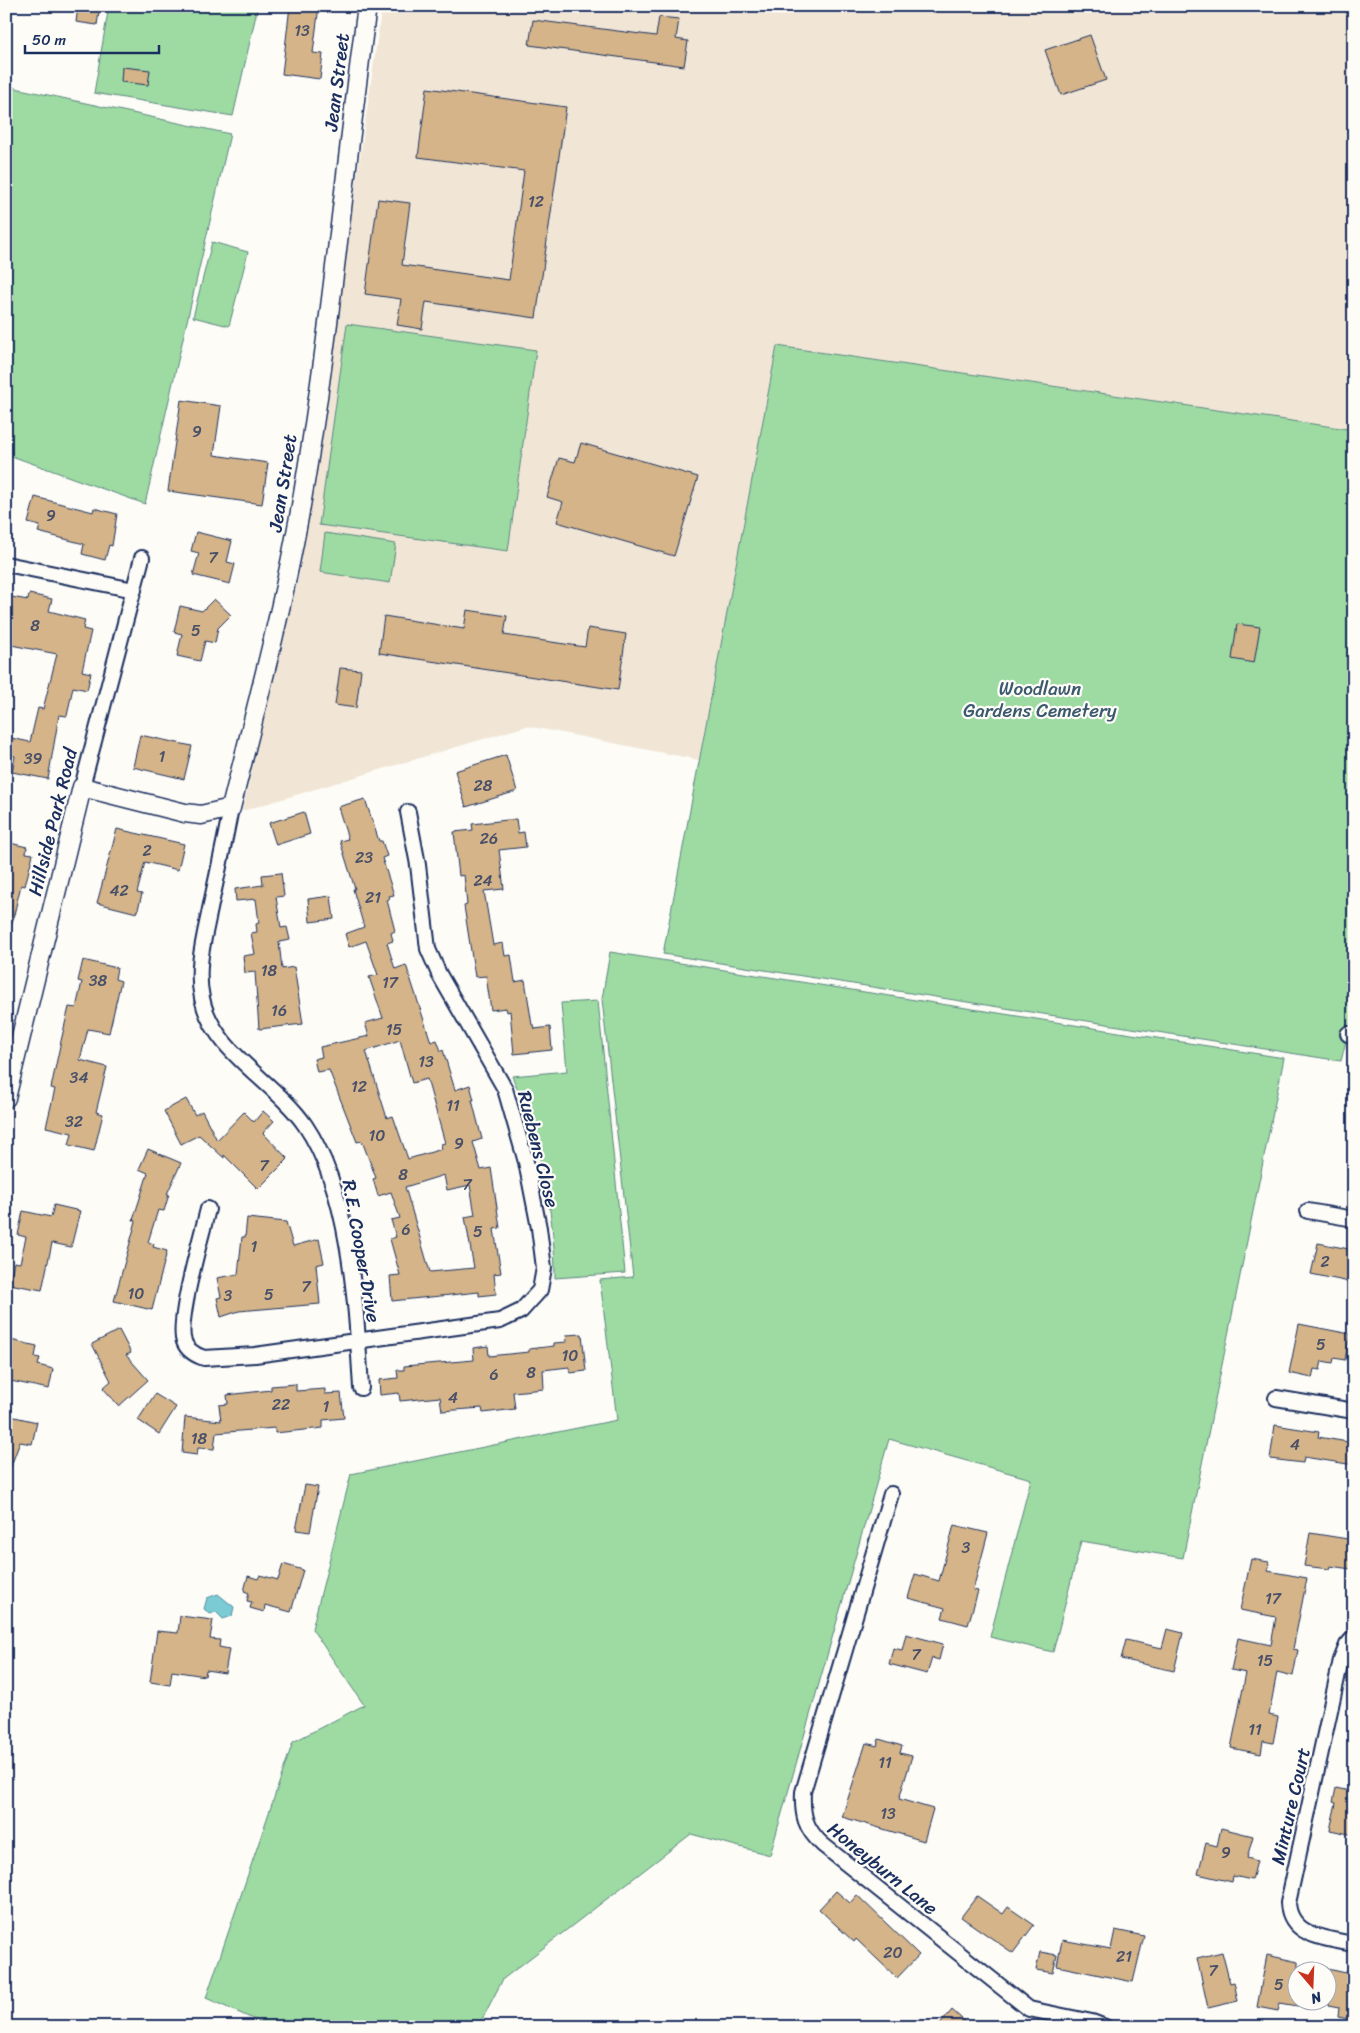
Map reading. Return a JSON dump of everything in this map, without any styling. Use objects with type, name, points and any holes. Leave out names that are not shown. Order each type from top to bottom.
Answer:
[{"type":"street","name":"Jean Street","points":[[231,808],[288,576],[299,514],[333,280],[367,6]]},
{"type":"street","name":"Hillside Park Road","points":[[6,1098],[82,787],[142,558]]},
{"type":"street","points":[[6,564],[134,590]]},
{"type":"street","points":[[82,787],[185,813],[201,815],[231,808]]},
{"type":"street","name":"R.E. Cooper Drive","points":[[231,808],[201,953],[202,997],[212,1025],[240,1059],[295,1111],[322,1156],[332,1180],[342,1221],[358,1339],[361,1388]]},
{"type":"street","name":"Ruebens Close","points":[[208,1209],[183,1324],[184,1340],[193,1353],[204,1358],[215,1359],[500,1321],[521,1311],[540,1290],[544,1278],[539,1228],[526,1162],[510,1104],[498,1076],[439,974],[428,949],[418,865],[408,812]]},
{"type":"street","points":[[1308,1211],[1354,1219]]},
{"type":"street","points":[[1276,1398],[1354,1410]]},
{"type":"street","name":"Honeyburn Lane","points":[[891,1494],[803,1792],[802,1808],[805,1823],[812,1835],[822,1845],[1029,2009],[1105,2027]]},
{"type":"street","name":"Minture Court","points":[[1354,1637],[1347,1645],[1341,1660],[1288,1904],[1289,1914],[1302,1930],[1320,1938],[1354,1944]]},
{"type":"shaded area","points":[[382,6],[1354,6],[1354,430],[777,346],[699,760],[527,726],[242,811],[300,570]]},
{"type":"green space","points":[[109,6],[258,6],[233,116],[94,93]]},
{"type":"green space","points":[[6,86],[230,134],[145,504],[6,454]]},
{"type":"green space","points":[[212,242],[248,252],[229,326],[193,317]]},
{"type":"green space","points":[[347,324],[536,350],[508,551],[319,525]]},
{"type":"green space","name":"Woodlawn Gardens Cemetery","points":[[777,346],[1354,430],[1354,740],[1350,758],[1354,759],[1354,1009],[1341,1061],[663,954]]},
{"type":"green space","points":[[325,533],[396,544],[390,583],[320,572]]},
{"type":"green space","points":[[610,952],[1284,1058],[1183,1558],[1081,1541],[1053,1652],[990,1637],[1031,1479],[889,1439],[770,1855],[691,1834],[503,1979],[478,2027],[271,2027],[206,1998],[293,1742],[364,1705],[312,1629],[351,1474],[617,1420],[600,1280],[633,1277],[602,999]]},
{"type":"green space","points":[[598,1001],[625,1273],[555,1278],[552,1227],[544,1175],[522,1099],[512,1076],[567,1071],[561,1003]]},
{"type":"water","points":[[218,1594],[234,1607],[232,1616],[223,1619],[216,1612],[210,1614],[204,1609],[207,1598]]},
{"type":"building","points":[[78,6],[100,6],[97,25],[76,22]]},
{"type":"building","points":[[290,6],[319,6],[313,53],[323,54],[320,79],[282,74]]},
{"type":"building","points":[[659,17],[679,19],[676,39],[688,41],[684,66],[529,45],[533,20],[656,36]]},
{"type":"building","points":[[1090,35],[1106,80],[1061,95],[1045,50]]},
{"type":"building","points":[[122,67],[150,70],[148,85],[121,82]]},
{"type":"building","points":[[427,88],[566,107],[536,318],[426,302],[422,329],[397,325],[401,299],[365,294],[378,199],[410,203],[402,265],[509,280],[524,171],[418,157]]},
{"type":"building","points":[[181,400],[221,406],[214,455],[268,463],[262,504],[168,491]]},
{"type":"building","points":[[581,443],[698,477],[674,556],[557,522],[563,502],[547,497],[559,458],[575,462]]},
{"type":"building","points":[[35,497],[93,512],[94,508],[117,514],[112,546],[109,545],[105,560],[82,554],[84,544],[38,532],[40,526],[28,523]]},
{"type":"building","points":[[196,532],[232,541],[227,562],[235,564],[230,584],[193,575],[199,553],[191,551]]},
{"type":"building","points":[[29,594],[52,599],[49,611],[85,620],[83,629],[91,631],[82,671],[91,673],[87,690],[73,687],[67,716],[59,715],[48,779],[12,772],[15,756],[6,754],[6,737],[30,742],[38,708],[43,709],[57,654],[6,644],[6,596],[28,600]]},
{"type":"building","points":[[214,599],[231,615],[218,628],[215,643],[205,641],[200,661],[177,656],[182,634],[174,632],[180,606],[202,611]]},
{"type":"building","points":[[467,610],[507,616],[504,635],[585,647],[588,628],[626,634],[618,690],[379,653],[384,616],[464,629]]},
{"type":"building","points":[[1237,624],[1260,627],[1254,663],[1232,659]]},
{"type":"building","points":[[340,668],[361,670],[356,708],[335,705]]},
{"type":"building","points":[[140,735],[192,746],[184,779],[133,767]]},
{"type":"building","points":[[506,755],[517,791],[466,807],[455,771]]},
{"type":"building","points":[[365,799],[379,841],[382,841],[387,856],[382,858],[394,895],[389,896],[390,899],[387,900],[395,931],[391,933],[393,941],[387,943],[395,969],[406,965],[431,1042],[437,1040],[441,1051],[443,1050],[455,1090],[470,1085],[482,1139],[473,1142],[481,1170],[491,1168],[500,1228],[494,1229],[501,1273],[494,1274],[496,1294],[479,1296],[479,1292],[392,1301],[390,1276],[400,1275],[390,1239],[396,1237],[391,1220],[400,1218],[391,1192],[378,1196],[373,1179],[376,1178],[362,1141],[357,1142],[329,1070],[317,1072],[314,1059],[322,1057],[320,1047],[369,1036],[365,1023],[383,1018],[369,977],[378,975],[366,941],[349,947],[345,934],[364,927],[353,889],[355,889],[340,841],[348,839],[338,807]],"holes":[[[400,1040],[412,1083],[427,1079],[445,1143],[441,1144],[442,1149],[408,1159],[393,1116],[387,1118],[366,1051]],[[444,1175],[447,1190],[470,1185],[475,1215],[465,1217],[474,1268],[430,1272],[405,1187]]]},
{"type":"building","points":[[304,812],[310,834],[276,845],[269,823]]},
{"type":"building","points":[[516,819],[518,833],[524,832],[526,847],[499,850],[504,889],[484,891],[493,945],[503,943],[505,956],[511,955],[515,982],[525,980],[532,1025],[534,1025],[535,1029],[550,1027],[552,1050],[514,1054],[510,1011],[507,1012],[506,1008],[491,1010],[486,976],[475,977],[464,906],[467,905],[464,875],[459,876],[454,832],[473,830],[472,824]]},
{"type":"building","points":[[117,829],[184,844],[178,870],[145,862],[137,893],[142,894],[137,913],[97,903]]},
{"type":"building","points":[[6,842],[27,847],[26,853],[33,854],[25,886],[21,885],[12,923],[6,922]]},
{"type":"building","points":[[281,873],[284,896],[276,897],[281,928],[287,927],[290,940],[279,942],[282,969],[294,967],[303,1024],[259,1029],[255,972],[245,973],[243,956],[255,954],[251,933],[257,932],[256,924],[259,923],[256,899],[236,901],[235,889],[263,885],[262,875]]},
{"type":"building","points":[[331,896],[334,919],[310,922],[308,899]]},
{"type":"building","points":[[83,960],[117,968],[115,979],[121,981],[109,1033],[88,1029],[80,1060],[107,1067],[96,1112],[103,1114],[94,1151],[69,1145],[72,1133],[46,1127],[55,1089],[51,1088],[61,1041],[69,1007],[76,1008],[82,982],[78,981]]},
{"type":"building","points":[[186,1099],[195,1115],[202,1111],[217,1140],[244,1112],[254,1122],[263,1111],[274,1121],[263,1133],[288,1159],[258,1189],[224,1155],[224,1158],[199,1135],[181,1144],[164,1111]]},
{"type":"building","points":[[148,1149],[181,1163],[167,1194],[169,1194],[164,1211],[158,1210],[148,1242],[154,1244],[153,1247],[167,1251],[152,1310],[114,1301],[136,1221],[133,1220],[148,1173],[139,1169]]},
{"type":"building","points":[[54,1205],[80,1211],[71,1247],[52,1243],[42,1290],[9,1284],[14,1262],[20,1263],[26,1237],[18,1235],[23,1211],[51,1217]]},
{"type":"building","points":[[247,1218],[286,1222],[293,1246],[319,1239],[324,1263],[316,1265],[320,1304],[239,1311],[221,1317],[217,1298],[221,1297],[217,1278],[238,1274],[242,1237],[245,1237]]},
{"type":"building","points":[[1318,1243],[1354,1250],[1354,1283],[1311,1274]]},
{"type":"building","points":[[1299,1324],[1350,1334],[1345,1360],[1334,1358],[1333,1363],[1322,1361],[1320,1370],[1314,1369],[1312,1378],[1289,1373]]},
{"type":"building","points":[[119,1330],[131,1353],[126,1355],[148,1380],[119,1406],[103,1388],[111,1381],[92,1344]]},
{"type":"building","points":[[582,1334],[586,1371],[570,1373],[569,1367],[543,1370],[544,1389],[513,1392],[515,1409],[483,1413],[482,1408],[442,1411],[440,1397],[400,1401],[399,1393],[380,1395],[379,1380],[398,1378],[397,1370],[404,1370],[404,1366],[474,1360],[473,1348],[488,1346],[489,1356],[529,1352],[529,1349],[554,1346],[554,1343],[567,1342],[566,1335]]},
{"type":"building","points":[[6,1339],[37,1346],[35,1357],[40,1358],[38,1365],[53,1369],[49,1389],[6,1380]]},
{"type":"building","points":[[296,1384],[296,1391],[325,1389],[325,1394],[341,1393],[344,1418],[323,1420],[323,1428],[275,1433],[275,1428],[216,1433],[214,1449],[198,1448],[197,1455],[182,1453],[185,1417],[221,1421],[219,1405],[228,1404],[227,1395],[271,1390],[271,1386]]},
{"type":"building","points":[[155,1394],[176,1407],[159,1434],[138,1420]]},
{"type":"building","points":[[6,1415],[37,1422],[32,1444],[20,1442],[8,1474]]},
{"type":"building","points":[[1275,1425],[1319,1432],[1318,1437],[1354,1443],[1354,1465],[1304,1457],[1303,1463],[1270,1459]]},
{"type":"building","points":[[305,1485],[318,1487],[310,1532],[296,1530]]},
{"type":"building","points":[[954,1525],[988,1533],[973,1590],[978,1591],[968,1625],[942,1618],[945,1608],[908,1598],[915,1574],[939,1581]]},
{"type":"building","points":[[1310,1533],[1354,1540],[1351,1569],[1330,1566],[1329,1569],[1304,1566]]},
{"type":"building","points":[[1251,1559],[1269,1562],[1268,1571],[1307,1578],[1293,1649],[1298,1650],[1293,1676],[1277,1672],[1269,1715],[1278,1717],[1273,1743],[1263,1741],[1261,1754],[1231,1748],[1246,1673],[1231,1670],[1238,1638],[1271,1645],[1276,1617],[1240,1610]]},
{"type":"building","points":[[283,1564],[303,1570],[291,1612],[265,1605],[264,1612],[250,1608],[252,1602],[247,1601],[249,1593],[244,1591],[248,1576],[258,1579],[260,1575],[278,1580]]},
{"type":"building","points":[[180,1616],[213,1620],[210,1639],[220,1640],[219,1647],[229,1649],[225,1673],[206,1670],[205,1676],[172,1671],[170,1685],[150,1682],[157,1631],[178,1633]]},
{"type":"building","points":[[1167,1629],[1183,1633],[1174,1671],[1121,1659],[1126,1640],[1162,1648]]},
{"type":"building","points":[[906,1634],[943,1644],[939,1660],[932,1658],[927,1674],[889,1664],[893,1648],[902,1650]]},
{"type":"building","points":[[879,1739],[902,1746],[900,1753],[912,1756],[899,1799],[933,1809],[924,1841],[842,1817],[866,1743],[877,1746]]},
{"type":"building","points":[[1336,1788],[1354,1792],[1354,1835],[1330,1830],[1336,1803],[1333,1802]]},
{"type":"building","points":[[1221,1828],[1253,1836],[1247,1858],[1257,1861],[1252,1880],[1233,1876],[1232,1882],[1198,1874],[1206,1843],[1217,1846]]},
{"type":"building","points":[[836,1891],[850,1903],[857,1895],[919,1955],[897,1978],[856,1939],[854,1942],[819,1909]]},
{"type":"building","points":[[977,1896],[1003,1914],[1008,1907],[1034,1925],[1013,1953],[961,1917]]},
{"type":"building","points":[[1115,1930],[1144,1936],[1133,1982],[1057,1966],[1062,1940],[1111,1949]]},
{"type":"building","points":[[1040,1952],[1057,1955],[1053,1973],[1036,1970]]},
{"type":"building","points":[[1222,1952],[1230,1983],[1234,1982],[1238,2001],[1208,2008],[1197,1958]]},
{"type":"building","points":[[1267,1955],[1289,1960],[1288,2004],[1280,2003],[1278,2011],[1257,2007]]},
{"type":"building","points":[[1347,1969],[1354,1970],[1354,2020],[1338,2017],[1338,1971],[1346,1973]]},
{"type":"building","points":[[952,2010],[971,2027],[938,2027]]}]
